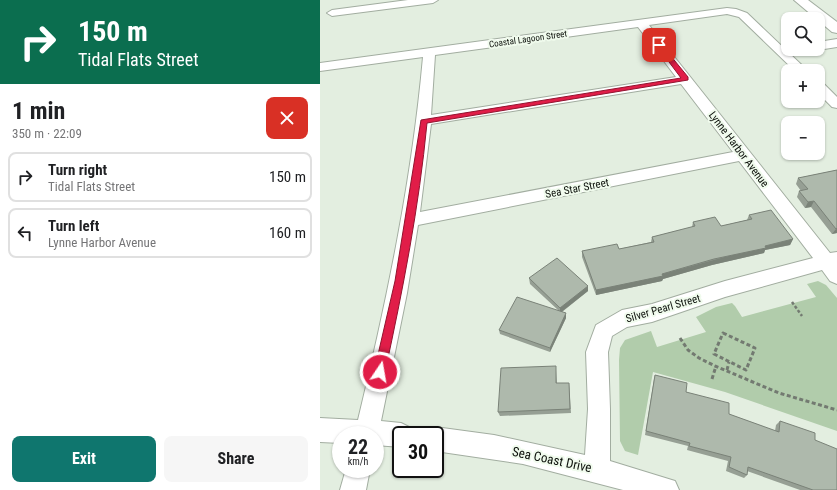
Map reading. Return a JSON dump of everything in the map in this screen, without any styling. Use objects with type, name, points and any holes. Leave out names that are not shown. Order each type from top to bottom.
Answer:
[{"type":"street","points":[[332,13],[433,0]]},
{"type":"street","points":[[800,0],[837,29]]},
{"type":"street","name":"Coastal Lagoon Street","points":[[320,67],[717,12],[736,12],[743,15],[781,46]]},
{"type":"street","name":"Lynne Harbor Avenue","points":[[641,23],[744,155],[834,266]]},
{"type":"street","points":[[825,36],[837,34]]},
{"type":"street","points":[[825,45],[837,43]]},
{"type":"street","points":[[368,426],[400,281],[424,121],[429,53]]},
{"type":"street","points":[[789,56],[796,64]]},
{"type":"street","points":[[424,121],[686,79]]},
{"type":"street","points":[[825,93],[837,104]]},
{"type":"street","name":"Sea Star Street","points":[[410,220],[744,155]]},
{"type":"street","name":"Silver Pearl Street","points":[[597,469],[599,408],[598,352],[603,331],[622,319],[652,314],[725,289],[834,266]]},
{"type":"street","points":[[320,430],[332,431]]},
{"type":"street","name":"Sea Coast Drive","points":[[444,440],[534,454],[597,469],[666,490]]},
{"type":"street","points":[[353,490],[356,478]]},
{"type":"path","points":[[792,302],[802,316]]},
{"type":"path","points":[[723,333],[754,348],[746,370],[729,362],[714,354],[723,333]]},
{"type":"path","points":[[680,338],[688,350],[699,358],[716,366],[779,393],[837,410]]},
{"type":"path","points":[[727,370],[729,362]]},
{"type":"path","points":[[712,379],[716,366]]},
{"type":"green space","points":[[818,281],[826,285],[837,298],[837,431],[725,392],[653,372],[638,455],[625,451],[620,441],[619,360],[620,348],[625,340],[651,331],[657,347],[706,332],[696,317],[716,307],[732,303],[742,317],[816,297],[807,284]]},
{"type":"building","points":[[837,170],[836,229],[814,201],[808,202],[799,191],[808,189],[798,178]]},
{"type":"building","points":[[771,210],[793,239],[765,246],[766,248],[714,259],[662,274],[663,276],[596,290],[582,251],[617,244],[619,249],[654,242],[652,237],[695,226],[693,222],[715,217],[721,226],[752,219],[749,215]]},
{"type":"building","points":[[557,258],[588,286],[560,308],[529,278]]},
{"type":"building","points":[[517,297],[566,313],[550,348],[499,330]]},
{"type":"building","points":[[556,366],[556,383],[569,383],[570,409],[498,412],[501,368]]},
{"type":"building","points":[[655,375],[687,383],[686,392],[729,403],[729,414],[779,432],[780,421],[815,433],[815,440],[837,449],[837,490],[813,490],[748,467],[747,475],[729,467],[731,457],[689,446],[690,443],[646,431]]},
{"type":"route","points":[[380,372],[400,281],[424,121],[686,79],[659,45]]}]
